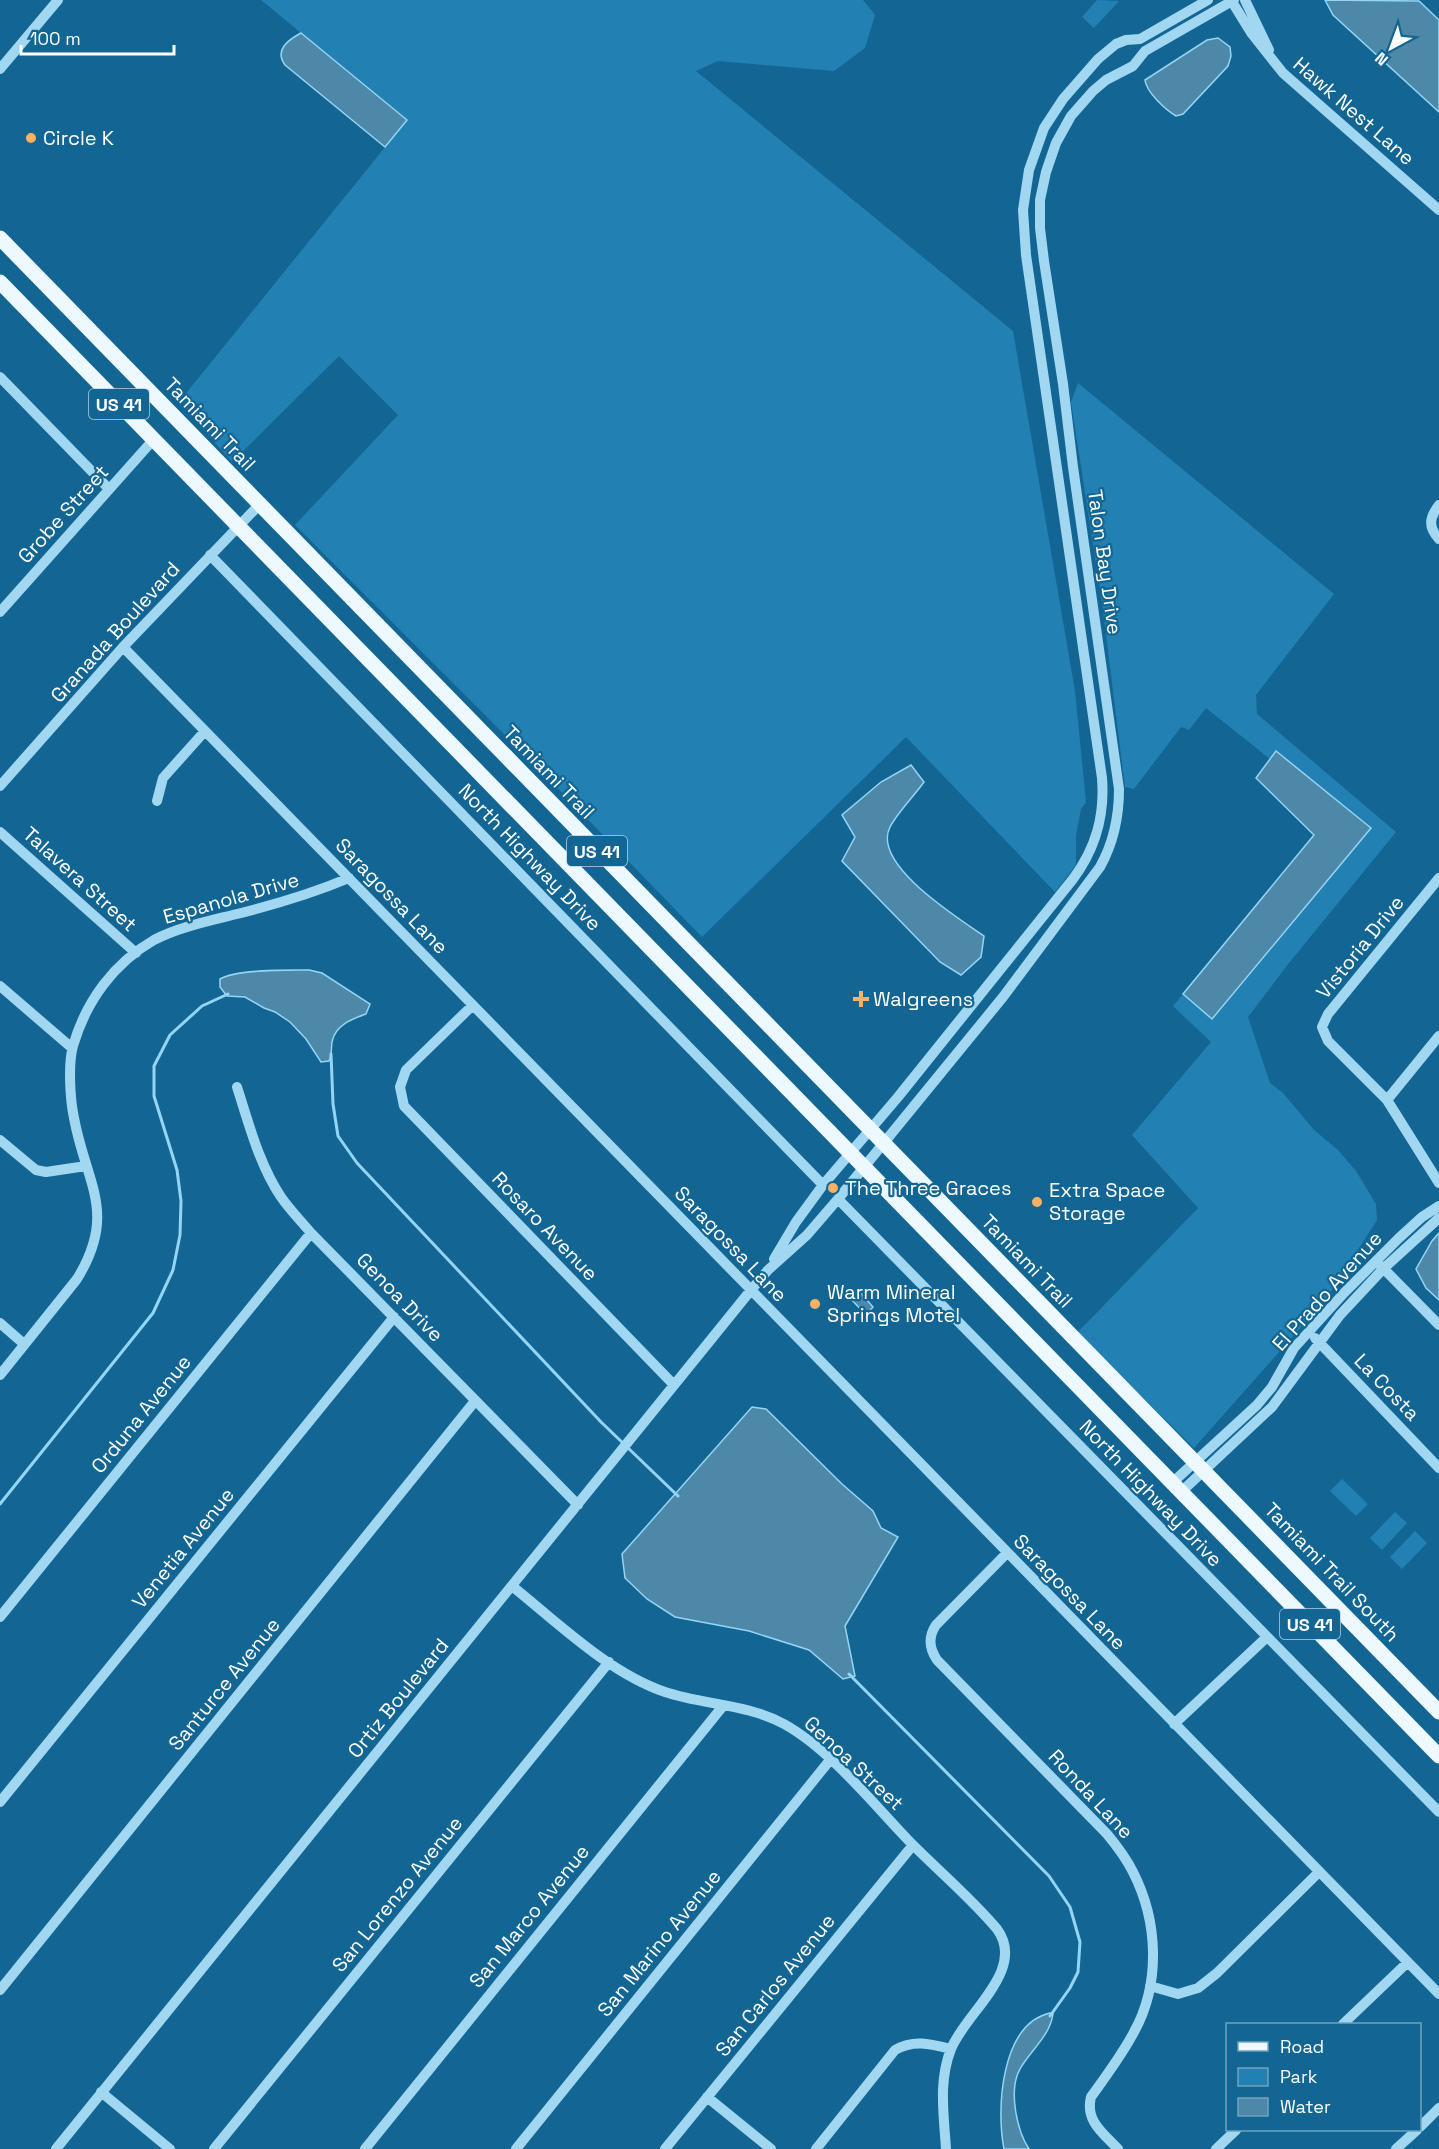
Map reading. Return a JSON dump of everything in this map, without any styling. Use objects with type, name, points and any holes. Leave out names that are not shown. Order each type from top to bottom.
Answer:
[{"type":"main road","name":"Tamiami Trail","points":[[0,238],[1199,1467]]},
{"type":"main road","name":"US 41","points":[[0,282],[1439,1756]]},
{"type":"main road","name":"Tamiami Trail South","points":[[1199,1467],[1439,1712]]},
{"type":"street","points":[[0,69],[58,0]]},
{"type":"street","name":"Talon Bay Drive","points":[[850,1153],[1079,870],[1093,846],[1102,818],[1102,778],[1026,255],[1023,210],[1029,170],[1044,128],[1063,99],[1097,60],[1116,44],[1126,40],[1140,39],[1208,0]]},
{"type":"street","name":"Talon Bay Drive","points":[[863,1166],[1003,997],[1091,881],[1108,852],[1117,822],[1119,789],[1116,757],[1044,261],[1040,213],[1046,172],[1061,133],[1084,99],[1099,85],[1133,66],[1145,51],[1232,0]]},
{"type":"street","name":"Hawk Nest Lane","points":[[1232,0],[1252,34],[1283,73],[1439,210]]},
{"type":"street","name":"Hawk Nest Lane","points":[[1245,0],[1274,62]]},
{"type":"street","points":[[1126,40],[1138,59]]},
{"type":"street","points":[[1097,60],[1110,78]]},
{"type":"street","points":[[0,376],[109,489]]},
{"type":"street","name":"Grobe Street","points":[[0,612],[154,439]]},
{"type":"street","name":"Granada Boulevard","points":[[0,786],[123,647],[259,505]]},
{"type":"street","points":[[1439,505],[1430,523],[1439,539]]},
{"type":"street","name":"North Highway Drive","points":[[210,555],[823,1185]]},
{"type":"street","name":"Saragossa Lane","points":[[123,647],[1439,1994]]},
{"type":"street","points":[[157,801],[163,778],[205,731]]},
{"type":"street","name":"Talavera Street","points":[[0,832],[135,952]]},
{"type":"street","name":"Espanola Drive","points":[[0,1375],[77,1279],[92,1252],[97,1231],[98,1205],[74,1120],[70,1093],[72,1048],[87,1009],[97,992],[135,952],[155,940],[177,931],[304,897],[350,878]]},
{"type":"street","name":"Vistoria Drive","points":[[1439,878],[1328,1014],[1323,1024],[1326,1038],[1387,1100],[1439,1183]]},
{"type":"street","points":[[0,986],[72,1048]]},
{"type":"street","name":"Rosaro Avenue","points":[[473,1005],[408,1067],[401,1080],[401,1099],[410,1113],[674,1385]]},
{"type":"street","points":[[1387,1100],[1439,1036]]},
{"type":"street","name":"Genoa Drive","points":[[237,1087],[261,1159],[287,1205],[578,1505]]},
{"type":"street","points":[[0,1140],[36,1170],[46,1172],[86,1166]]},
{"type":"street","name":"Ortiz Boulevard","points":[[768,1270],[796,1222],[850,1153]]},
{"type":"street","name":"Ortiz Boulevard","points":[[56,2149],[751,1290],[768,1270],[807,1235],[863,1166]]},
{"type":"street","name":"North Highway Drive","points":[[838,1199],[1439,1812]]},
{"type":"street","name":"El Prado Avenue","points":[[1199,1467],[1267,1393],[1288,1356],[1309,1332],[1379,1265],[1422,1217],[1439,1206]]},
{"type":"street","points":[[1177,1487],[1199,1467],[1254,1426],[1277,1401],[1318,1342],[1379,1265],[1439,1218]]},
{"type":"street","name":"Orduna Avenue","points":[[0,1617],[312,1233]]},
{"type":"street","points":[[1379,1265],[1439,1325]]},
{"type":"street","name":"Venetia Avenue","points":[[0,1802],[394,1317]]},
{"type":"street","points":[[0,1323],[24,1344]]},
{"type":"street","name":"La Costa","points":[[1309,1332],[1439,1468]]},
{"type":"street","points":[[1267,1393],[1277,1401]]},
{"type":"street","name":"Santurce Avenue","points":[[0,1990],[475,1401]]},
{"type":"street","name":"Ronda Lane","points":[[1007,1553],[936,1625],[930,1643],[937,1660],[1107,1834],[1125,1858],[1139,1885],[1150,1922],[1153,1951],[1150,1986],[1135,2030],[1091,2097],[1089,2106],[1091,2118],[1099,2130],[1118,2149]]},
{"type":"street","name":"Genoa Street","points":[[512,1586],[609,1662],[641,1681],[666,1692],[755,1712],[782,1722],[801,1734],[830,1760],[992,1924],[1004,1940],[1006,1954],[1004,1967],[998,1979],[963,2027],[951,2049]]},
{"type":"street","points":[[1174,1724],[1267,1636]]},
{"type":"street","name":"San Lorenzo Avenue","points":[[214,2149],[609,1662]]},
{"type":"street","name":"San Marco Avenue","points":[[364,2149],[723,1706]]},
{"type":"street","name":"San Marino Avenue","points":[[516,2149],[830,1760]]},
{"type":"street","name":"San Carlos Avenue","points":[[665,2149],[913,1845]]},
{"type":"street","points":[[1150,1986],[1178,1994],[1198,1988],[1319,1872]]},
{"type":"street","points":[[1345,2023],[1408,1962]]},
{"type":"street","points":[[816,2149],[895,2050],[918,2043],[951,2049],[942,2096],[946,2149]]},
{"type":"street","points":[[101,2092],[170,2149]]},
{"type":"street","points":[[707,2097],[771,2149]]},
{"type":"street","points":[[1421,2125],[1439,2108]]},
{"type":"street","points":[[1216,2149],[1235,2131]]},
{"type":"street","points":[[1396,2149],[1415,2131]]},
{"type":"green space","points":[[261,0],[863,0],[875,15],[865,48],[834,71],[718,61],[696,71],[1013,331],[1075,691],[1086,802],[1081,809],[1076,835],[1076,865],[1055,892],[906,737],[702,937],[537,767],[295,525],[398,415],[339,356],[232,462],[179,402],[407,120]]},
{"type":"green space","points":[[1097,0],[1119,1],[1094,28],[1082,17]]},
{"type":"green space","points":[[1078,383],[1334,594],[1256,695],[1257,714],[1396,832],[1248,1017],[1270,1083],[1283,1093],[1314,1130],[1338,1150],[1356,1171],[1376,1204],[1377,1220],[1327,1298],[1194,1448],[1077,1333],[1198,1208],[1132,1135],[1211,1042],[1173,1006],[1183,994],[1213,1019],[1371,828],[1276,751],[1270,759],[1206,708],[1189,730],[1181,727],[1134,789],[1125,787],[1102,603],[1071,402]]},
{"type":"green space","points":[[1342,1479],[1368,1504],[1356,1516],[1330,1491]]},
{"type":"green space","points":[[1395,1512],[1407,1523],[1382,1550],[1370,1538]]},
{"type":"green space","points":[[1415,1531],[1427,1543],[1402,1569],[1390,1557]]},
{"type":"water","points":[[1325,0],[1419,1],[1439,20],[1439,112],[1333,15]]},
{"type":"water","points":[[301,33],[407,120],[385,147],[285,65],[281,55],[284,46]]},
{"type":"water","points":[[1218,38],[1230,47],[1231,56],[1228,66],[1183,114],[1176,116],[1153,95],[1145,80],[1207,40]]},
{"type":"water","points":[[1276,751],[1371,828],[1212,1019],[1183,994],[1314,835],[1256,778]]},
{"type":"water","points":[[911,765],[924,782],[893,821],[888,842],[893,857],[920,889],[984,936],[981,957],[961,975],[940,962],[842,861],[855,837],[842,815],[881,782]]},
{"type":"water","points":[[309,970],[322,973],[370,1004],[366,1014],[350,1021],[337,1031],[332,1042],[329,1061],[321,1062],[306,1039],[290,1022],[245,997],[227,996],[220,987],[220,979],[238,973]]},
{"type":"water","points":[[1439,1233],[1439,1300],[1426,1288],[1416,1269]]},
{"type":"water","points":[[858,1290],[873,1307],[866,1315],[850,1298]]},
{"type":"water","points":[[752,1407],[766,1409],[842,1484],[873,1511],[881,1528],[898,1537],[845,1626],[855,1676],[843,1679],[809,1650],[749,1631],[675,1617],[647,1599],[625,1578],[622,1554]]},
{"type":"water","points":[[1050,2013],[1053,2014],[1048,2029],[1024,2062],[1016,2078],[1014,2099],[1018,2121],[1029,2149],[1004,2149],[1002,2091],[1012,2050],[1021,2033],[1034,2020]]},
{"type":"waterway","points":[[0,1504],[153,1313],[173,1270],[180,1235],[181,1201],[177,1170],[154,1096],[154,1066],[170,1035],[202,1006],[228,994]]},
{"type":"waterway","points":[[331,1054],[333,1104],[338,1136],[357,1163],[601,1422],[678,1496]]},
{"type":"waterway","points":[[849,1674],[1049,1876],[1070,1907],[1080,1942],[1078,1972],[1070,1988],[1050,2016]]},
{"type":"place","name":"Circle K","points":[[31,138]]},
{"type":"place","name":"Walgreens","points":[[861,999]]},
{"type":"place","name":"The Three Graces","points":[[833,1188]]},
{"type":"place","name":"Extra Space Storage","points":[[1037,1202]]},
{"type":"place","name":"Warm Mineral Springs Motel","points":[[815,1304]]}]
